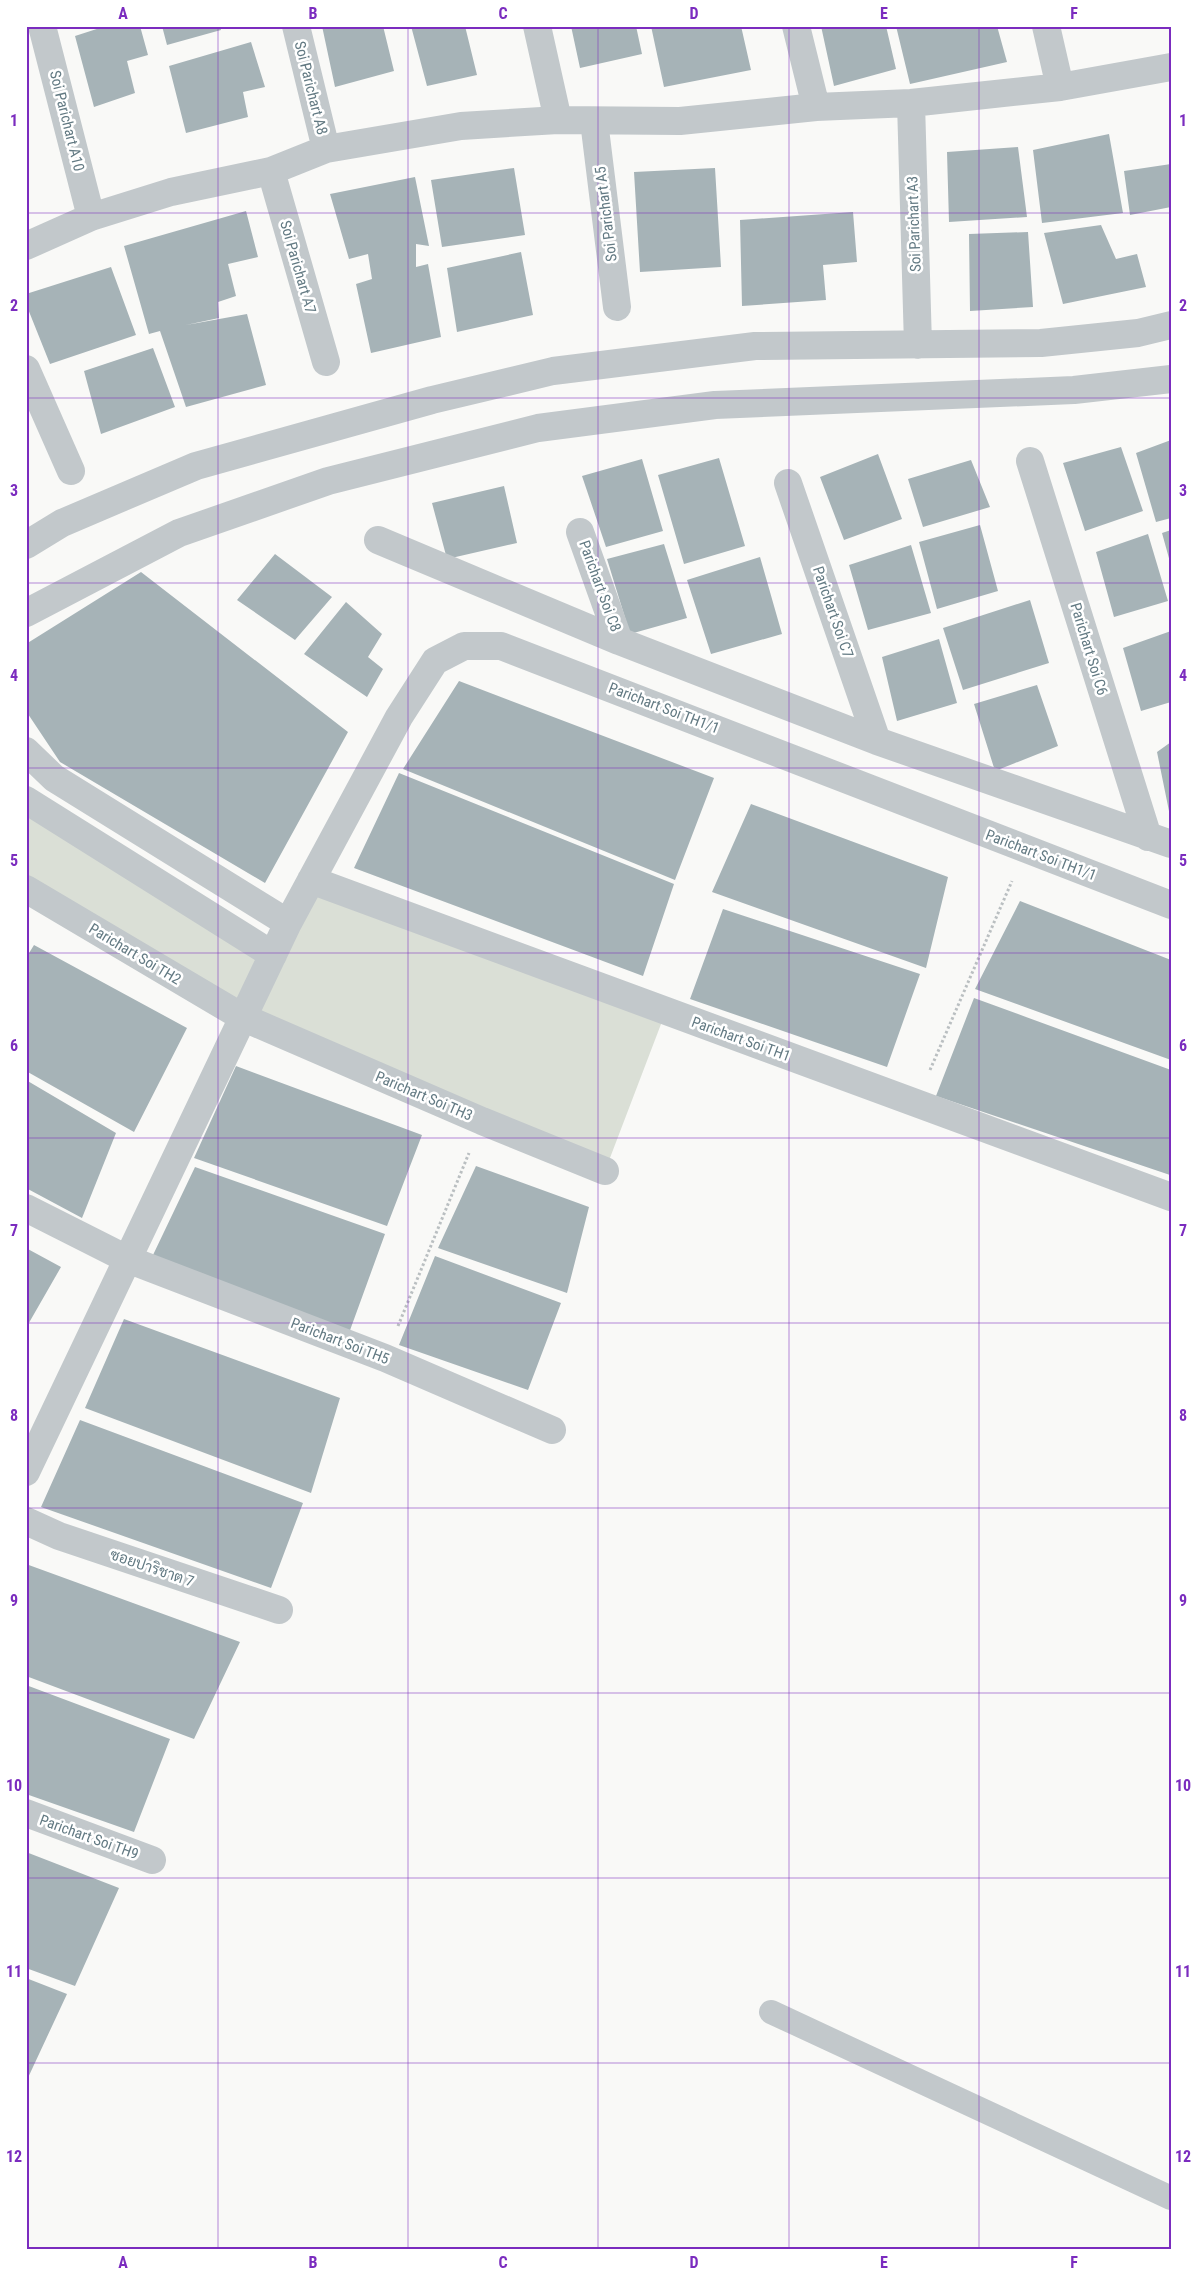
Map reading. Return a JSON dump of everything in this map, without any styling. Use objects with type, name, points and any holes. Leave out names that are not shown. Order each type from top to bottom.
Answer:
[{"type":"street","name":"Soi Parichart A10","points":[[42,26],[91,217]]},
{"type":"street","name":"Soi Parichart A8","points":[[296,26],[326,149]]},
{"type":"street","points":[[537,26],[558,120]]},
{"type":"street","points":[[796,26],[816,107]]},
{"type":"street","points":[[1046,26],[1060,87]]},
{"type":"street","points":[[26,246],[91,217],[171,192],[270,171],[326,149],[462,126],[558,120],[680,120],[816,107],[910,103],[1060,87],[1171,67]]},
{"type":"street","name":"Soi Parichart A3","points":[[910,103],[918,345]]},
{"type":"street","name":"Soi Parichart A5","points":[[594,121],[617,307]]},
{"type":"street","name":"Soi Parichart A7","points":[[270,171],[326,362]]},
{"type":"street","points":[[26,545],[62,523],[196,466],[432,400],[554,371],[755,346],[1041,343],[1138,333],[1171,325]]},
{"type":"street","points":[[26,369],[71,471]]},
{"type":"street","points":[[26,613],[179,532],[328,481],[538,428],[716,405],[1074,390],[1171,379]]},
{"type":"street","name":"Parichart Soi C6","points":[[1030,461],[1159,841]]},
{"type":"street","name":"Parichart Soi C7","points":[[788,483],[877,741]]},
{"type":"street","name":"Parichart Soi C8","points":[[580,532],[619,640]]},
{"type":"street","points":[[378,540],[619,640],[877,741],[1159,841]]},
{"type":"street","name":"Parichart Soi TH1/1","points":[[26,1472],[288,923],[399,717],[435,661],[464,646],[501,646],[1171,905]]},
{"type":"street","points":[[26,751],[54,778],[288,923]]},
{"type":"street","points":[[26,800],[273,955]]},
{"type":"street","name":"Parichart Soi TH1","points":[[311,880],[1171,1197]]},
{"type":"street","name":"Parichart Soi TH2","points":[[26,890],[244,1018]]},
{"type":"street","name":"Parichart Soi TH3","points":[[244,1018],[482,1121],[605,1170]]},
{"type":"street","name":"Parichart Soi TH5","points":[[26,1208],[127,1259],[385,1358],[552,1430]]},
{"type":"street","name":"ซอยปาริชาต 7","points":[[26,1521],[59,1536],[279,1610]]},
{"type":"street","name":"Parichart Soi TH9","points":[[26,1813],[152,1860]]},
{"type":"lane","points":[[771,2012],[1171,2198]]},
{"type":"path","points":[[916,1103],[1026,849]]},
{"type":"path","points":[[385,1358],[482,1121]]},
{"type":"shaded area","points":[[26,793],[273,955],[311,880],[666,1011],[605,1171],[244,1018],[26,889]]},
{"type":"building","points":[[106,26],[140,26],[148,55],[127,61],[135,93],[94,107],[75,36]]},
{"type":"building","points":[[162,26],[220,26],[221,30],[167,45]]},
{"type":"building","points":[[322,26],[383,26],[394,71],[335,87]]},
{"type":"building","points":[[411,26],[465,26],[477,75],[427,86]]},
{"type":"building","points":[[571,26],[636,26],[642,54],[580,68]]},
{"type":"building","points":[[651,26],[741,26],[751,70],[664,87]]},
{"type":"building","points":[[821,26],[886,26],[896,69],[834,86]]},
{"type":"building","points":[[896,26],[997,26],[1007,62],[910,84]]},
{"type":"building","points":[[251,42],[265,87],[243,92],[248,117],[186,133],[169,66]]},
{"type":"building","points":[[1109,134],[1123,213],[1042,223],[1033,150]]},
{"type":"building","points":[[1018,147],[1027,217],[949,222],[947,152]]},
{"type":"building","points":[[1171,164],[1171,207],[1130,215],[1124,171]]},
{"type":"building","points":[[514,168],[525,235],[442,247],[431,180]]},
{"type":"building","points":[[715,168],[721,267],[640,272],[634,172]]},
{"type":"building","points":[[415,177],[429,246],[416,244],[416,267],[428,264],[441,337],[371,353],[356,284],[372,279],[368,254],[349,259],[330,194]]},
{"type":"building","points":[[246,211],[258,257],[228,264],[236,296],[218,302],[219,318],[186,325],[247,314],[266,385],[186,407],[160,331],[149,334],[124,246]]},
{"type":"building","points":[[853,212],[857,262],[823,265],[826,300],[742,306],[740,220]]},
{"type":"building","points":[[1101,225],[1116,259],[1137,254],[1146,287],[1063,304],[1044,233]]},
{"type":"building","points":[[1028,232],[1033,307],[970,311],[969,234]]},
{"type":"building","points":[[521,252],[533,315],[457,332],[447,268]]},
{"type":"building","points":[[111,267],[136,335],[50,364],[26,304],[26,294]]},
{"type":"building","points":[[153,348],[175,407],[101,434],[84,371]]},
{"type":"building","points":[[1171,440],[1171,518],[1156,522],[1136,453]]},
{"type":"building","points":[[1121,447],[1143,511],[1085,531],[1063,463]]},
{"type":"building","points":[[878,454],[902,519],[844,540],[820,477]]},
{"type":"building","points":[[719,458],[745,546],[684,564],[658,475]]},
{"type":"building","points":[[642,459],[663,531],[606,547],[582,476]]},
{"type":"building","points":[[971,460],[990,507],[923,527],[908,479]]},
{"type":"building","points":[[504,486],[517,543],[447,559],[432,503]]},
{"type":"building","points":[[980,525],[998,591],[937,609],[919,542]]},
{"type":"building","points":[[1171,530],[1171,562],[1170,562],[1162,533]]},
{"type":"building","points":[[1148,534],[1168,601],[1114,617],[1096,552]]},
{"type":"building","points":[[664,544],[687,618],[630,634],[607,559]]},
{"type":"building","points":[[911,545],[931,613],[868,630],[849,565]]},
{"type":"building","points":[[275,554],[332,597],[295,640],[237,600]]},
{"type":"building","points":[[760,557],[782,634],[711,654],[687,580]]},
{"type":"building","points":[[141,572],[348,732],[265,883],[60,762],[26,711],[26,644]]},
{"type":"building","points":[[1030,600],[1049,663],[963,690],[943,628]]},
{"type":"building","points":[[346,602],[382,634],[368,657],[383,669],[367,697],[304,654]]},
{"type":"building","points":[[1171,631],[1171,702],[1141,711],[1123,648]]},
{"type":"building","points":[[939,639],[957,703],[897,721],[882,657]]},
{"type":"building","points":[[459,681],[714,778],[675,880],[403,769]]},
{"type":"building","points":[[1037,685],[1058,746],[995,771],[974,704]]},
{"type":"building","points":[[1171,742],[1171,816],[1170,816],[1157,752]]},
{"type":"building","points":[[399,773],[674,884],[643,976],[354,868]]},
{"type":"building","points":[[751,804],[948,877],[926,968],[712,892]]},
{"type":"building","points":[[1020,901],[1171,960],[1171,1060],[975,989]]},
{"type":"building","points":[[723,909],[920,974],[887,1067],[690,999]]},
{"type":"building","points":[[34,945],[187,1028],[134,1132],[26,1071],[26,958]]},
{"type":"building","points":[[974,998],[1171,1070],[1170,1175],[936,1096]]},
{"type":"building","points":[[236,1066],[422,1135],[387,1226],[194,1158]]},
{"type":"building","points":[[26,1080],[116,1133],[82,1218],[26,1188]]},
{"type":"building","points":[[476,1166],[589,1207],[567,1293],[438,1248]]},
{"type":"building","points":[[195,1167],[385,1234],[349,1333],[153,1255]]},
{"type":"building","points":[[26,1248],[61,1267],[26,1328]]},
{"type":"building","points":[[435,1256],[561,1303],[528,1390],[399,1345]]},
{"type":"building","points":[[124,1319],[340,1398],[311,1493],[85,1408]]},
{"type":"building","points":[[80,1420],[303,1503],[271,1588],[41,1507]]},
{"type":"building","points":[[26,1564],[240,1642],[194,1739],[26,1676]]},
{"type":"building","points":[[26,1685],[170,1739],[134,1832],[26,1794]]},
{"type":"building","points":[[26,1852],[119,1888],[75,1986],[26,1968]]},
{"type":"building","points":[[26,1978],[67,1994],[26,2082]]}]
